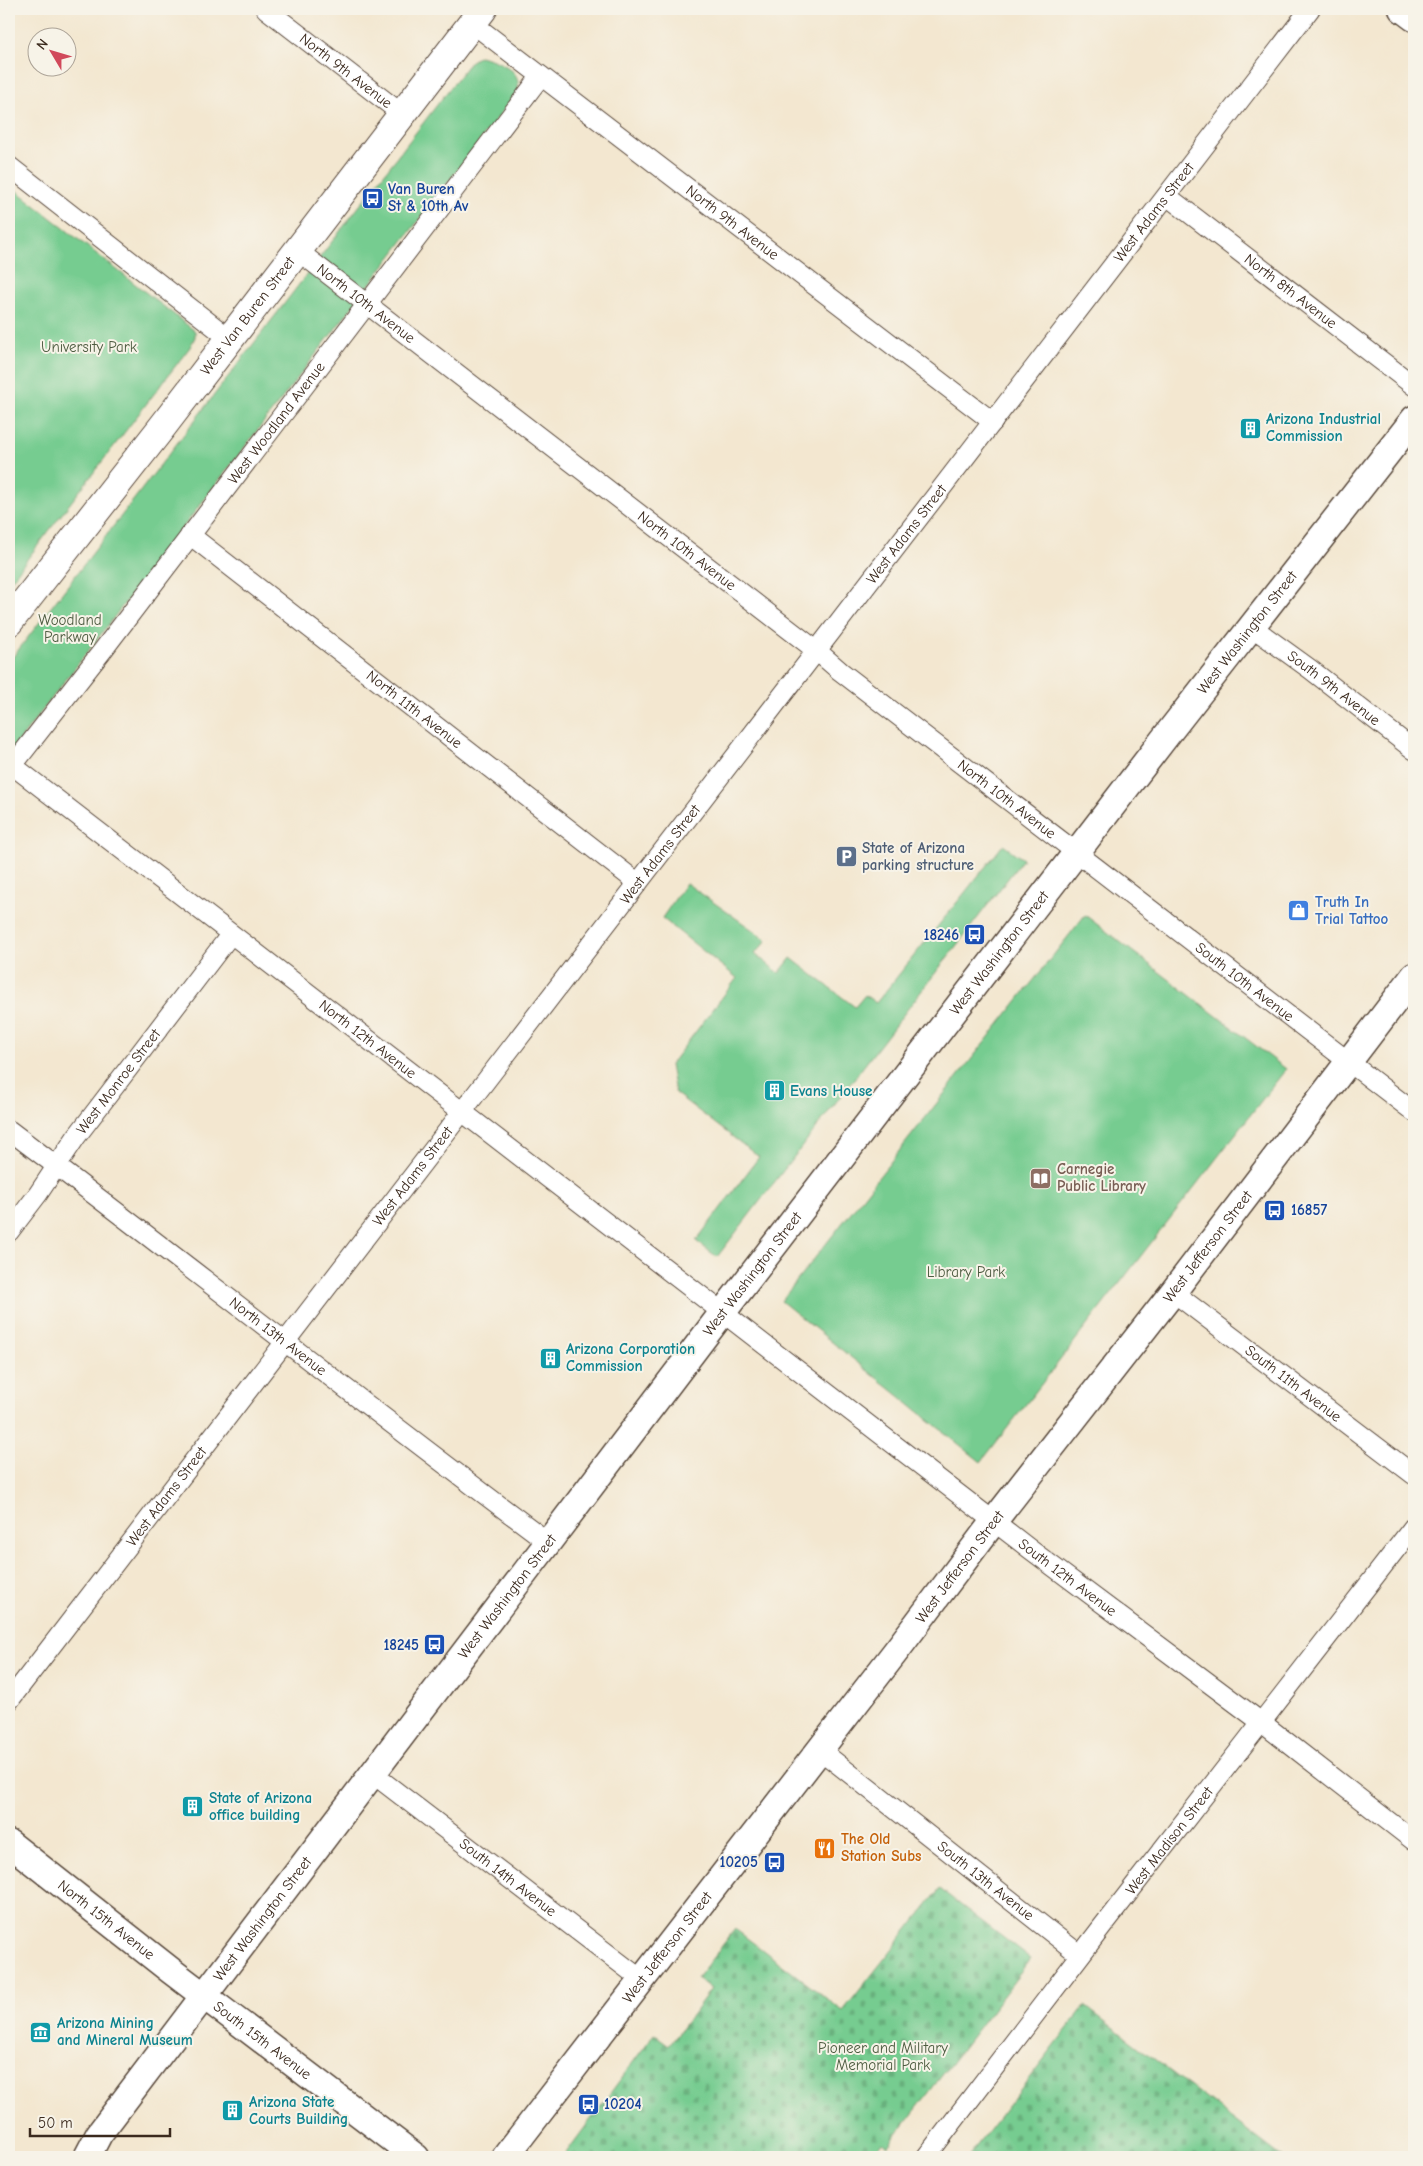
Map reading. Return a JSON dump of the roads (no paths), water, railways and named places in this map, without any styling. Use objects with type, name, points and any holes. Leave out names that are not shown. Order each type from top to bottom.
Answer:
[{"type":"main road","points":[[1402,9],[1414,18]]},
{"type":"main road","name":"West Van Buren Street","points":[[9,622],[298,251],[477,16]]},
{"type":"main road","name":"West Washington Street","points":[[87,2157],[100,2134],[723,1312],[1076,853],[1414,419]]},
{"type":"main road","name":"West Jefferson Street","points":[[505,2157],[820,1750],[994,1521],[1173,1292],[1414,976]]},
{"type":"main road","name":"North 15th Avenue","points":[[9,1843],[205,1996]]},
{"type":"main road","name":"South 15th Avenue","points":[[205,1996],[416,2157]]},
{"type":"main road","name":"West Washington Street","points":[[70,2157],[100,2134]]},
{"type":"street","name":"North 9th Avenue","points":[[266,9],[402,114]]},
{"type":"street","name":"West Adams Street","points":[[9,1701],[1310,9]]},
{"type":"street","name":"North 9th Avenue","points":[[477,16],[542,76],[993,422]]},
{"type":"street","name":"West Woodland Avenue","points":[[11,767],[542,76]]},
{"type":"street","points":[[9,166],[230,339]]},
{"type":"street","name":"North 8th Avenue","points":[[1167,196],[1414,386]]},
{"type":"street","name":"North 10th Avenue","points":[[298,251],[1076,853]]},
{"type":"street","name":"North 11th Avenue","points":[[190,535],[638,883]]},
{"type":"street","name":"South 9th Avenue","points":[[1252,627],[1310,669],[1414,750]]},
{"type":"street","name":"North 12th Avenue","points":[[11,767],[463,1111],[723,1312]]},
{"type":"street","name":"South 10th Avenue","points":[[1076,853],[1414,1112]]},
{"type":"street","name":"West Monroe Street","points":[[9,1232],[76,1137],[231,934]]},
{"type":"street","name":"North 13th Avenue","points":[[9,1130],[411,1440],[548,1542]]},
{"type":"street","name":"South 11th Avenue","points":[[1173,1292],[1414,1475]]},
{"type":"street","name":"South 12th Avenue","points":[[723,1312],[1414,1841]]},
{"type":"street","name":"West Madison Street","points":[[926,2157],[1260,1722],[1414,1526]]},
{"type":"street","name":"South 13th Avenue","points":[[820,1750],[1080,1955]]},
{"type":"street","name":"South 14th Avenue","points":[[374,1774],[642,1980]]},
{"type":"place","name":"Van Buren St & 10th Av","points":[[372,198]]},
{"type":"place","name":"Arizona Industrial Commission","points":[[1250,428]]},
{"type":"place","name":"State of Arizona parking structure","points":[[846,857]]},
{"type":"place","name":"Truth In Trial Tattoo","points":[[1299,911]]},
{"type":"place","name":"18246","points":[[975,935]]},
{"type":"place","name":"Evans House","points":[[774,1091]]},
{"type":"place","name":"Carnegie Public Library","points":[[1041,1178]]},
{"type":"place","name":"16857","points":[[1275,1210]]},
{"type":"place","name":"Arizona Corporation Commission","points":[[550,1358]]},
{"type":"place","name":"18245","points":[[435,1645]]},
{"type":"place","name":"State of Arizona office building","points":[[193,1807]]},
{"type":"place","name":"The Old Station Subs","points":[[825,1848]]},
{"type":"place","name":"10205","points":[[774,1862]]},
{"type":"place","name":"Arizona Mining and Mineral Museum","points":[[41,2032]]},
{"type":"place","name":"10204","points":[[588,2104]]},
{"type":"place","name":"Arizona State Courts Building","points":[[233,2111]]},
{"type":"park label","name":"University Park","points":[[89,347]]},
{"type":"park label","name":"Woodland Parkway","points":[[70,628]]},
{"type":"park label","name":"Library Park","points":[[966,1272]]},
{"type":"park label","name":"Pioneer and Military Memorial Park","points":[[883,2056]]}]
